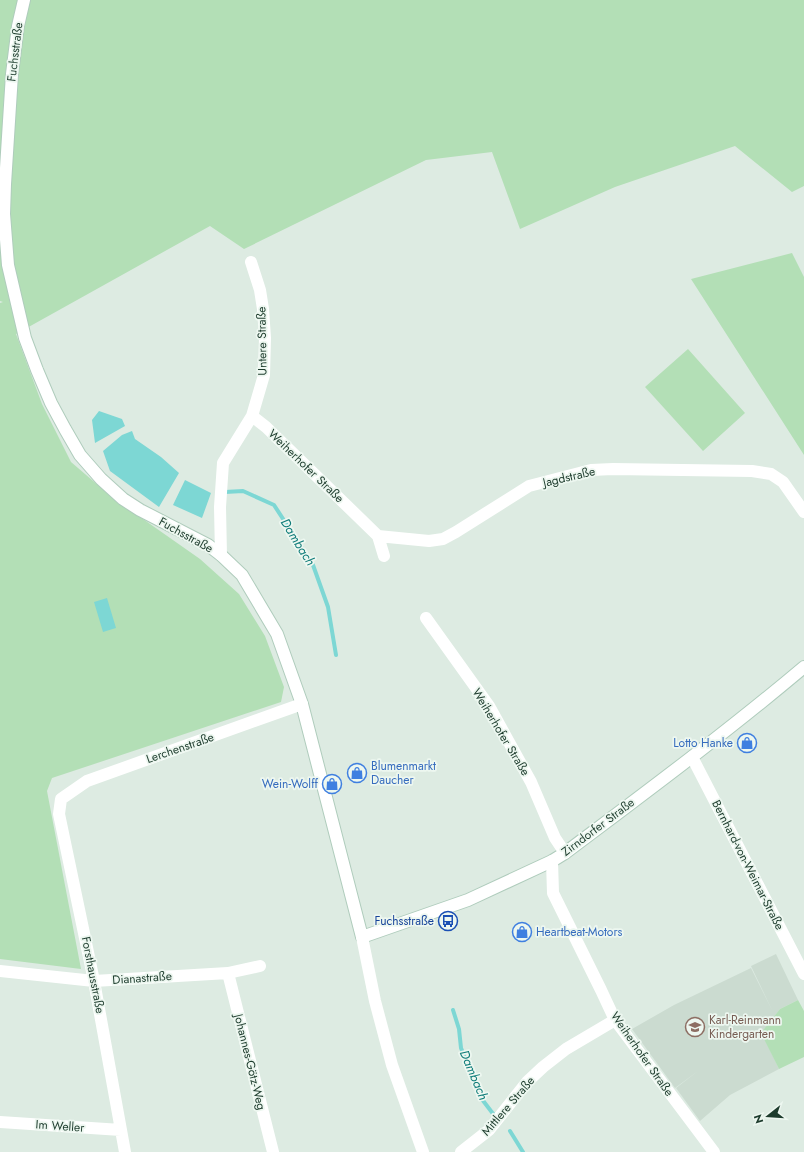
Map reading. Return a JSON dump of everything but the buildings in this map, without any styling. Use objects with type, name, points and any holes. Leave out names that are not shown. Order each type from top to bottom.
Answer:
[{"type":"street","name":"Fuchsstraße","points":[[24,0],[18,26],[12,74],[4,214],[8,265],[18,312],[37,370],[65,429],[80,454],[101,479],[140,510],[208,545],[221,555],[242,575],[277,634],[302,704],[362,937],[375,1001],[392,1065],[423,1152]]},
{"type":"street","name":"Untere Straße","points":[[221,555],[220,508],[223,463],[252,416],[264,375],[265,338],[263,309],[260,290],[251,262]]},
{"type":"street","name":"Weiherhofer Straße","points":[[252,416],[266,427],[378,536],[384,556]]},
{"type":"street","name":"Jagdstraße","points":[[378,536],[429,541],[443,539],[529,486],[591,470],[606,469],[752,471],[771,474],[783,482],[804,512]]},
{"type":"street","name":"Weiherhofer Straße","points":[[426,618],[489,706],[531,782],[555,838],[565,853]]},
{"type":"street","name":"Zirndorfer Straße","points":[[362,937],[468,900],[552,861],[565,853],[692,757],[771,695],[804,666]]},
{"type":"street","name":"Lerchenstraße","points":[[61,799],[86,781],[302,704]]},
{"type":"street","name":"Bernhard-von-Weimar-Straße","points":[[692,757],[804,974]]},
{"type":"street","name":"Forsthausstraße","points":[[61,799],[59,814],[94,981],[125,1152]]},
{"type":"street","name":"Weiherhofer Straße","points":[[552,861],[553,893],[615,1020],[714,1152]]},
{"type":"street","name":"Dianastraße","points":[[0,971],[94,981],[228,973],[260,966]]},
{"type":"street","name":"Johannes-Götz-Weg","points":[[228,973],[273,1152]]},
{"type":"street","name":"Mittlere Straße","points":[[461,1152],[489,1130],[527,1082],[543,1067],[566,1049],[615,1020]]},
{"type":"street","name":"Im Weller","points":[[0,1122],[121,1130]]},
{"type":"shaded area","points":[[776,954],[798,1000],[780,1009],[762,1033],[779,1069],[730,1095],[700,1121],[676,1088],[698,1071],[675,1088],[632,1029],[674,1005],[751,968],[772,1010],[751,966]]},
{"type":"green space","points":[[0,0],[804,0],[804,186],[792,192],[735,146],[615,187],[520,229],[492,152],[426,160],[244,249],[210,226],[16,334],[42,404],[71,462],[113,498],[200,559],[239,594],[265,636],[284,687],[281,702],[52,778],[47,791],[81,969],[0,959],[0,303],[3,302],[0,301]]},
{"type":"green space","points":[[792,253],[804,277],[804,455],[691,279]]},
{"type":"green space","points":[[688,349],[745,413],[703,451],[645,387]]},
{"type":"green space","points":[[798,1000],[804,1011],[804,1057],[779,1069],[761,1033],[780,1009]]},
{"type":"water","points":[[99,411],[122,419],[125,426],[95,443],[92,420]]},
{"type":"water","points":[[132,431],[135,439],[161,457],[179,473],[159,507],[110,471],[103,451],[122,435]]},
{"type":"water","points":[[185,480],[211,493],[202,518],[173,505]]},
{"type":"water","points":[[107,598],[116,628],[103,632],[94,602]]},
{"type":"waterway","name":"Dambach","points":[[225,492],[243,491],[274,505],[313,565],[328,607],[336,655]]},
{"type":"waterway","name":"Dambach","points":[[453,1010],[459,1029],[461,1048],[481,1098],[494,1115]]},
{"type":"waterway","name":"Dambach","points":[[510,1131],[523,1152]]},
{"type":"place","name":"Lotto Hanke","points":[[747,743]]},
{"type":"place","name":"Blumenmarkt Daucher","points":[[357,773]]},
{"type":"place","name":"Wein-Wolff","points":[[332,784]]},
{"type":"place","name":"Fuchsstraße","points":[[448,921]]},
{"type":"place","name":"Heartbeat-Motors","points":[[522,932]]},
{"type":"place","name":"Karl-Reinmann Kindergarten","points":[[695,1027]]}]
